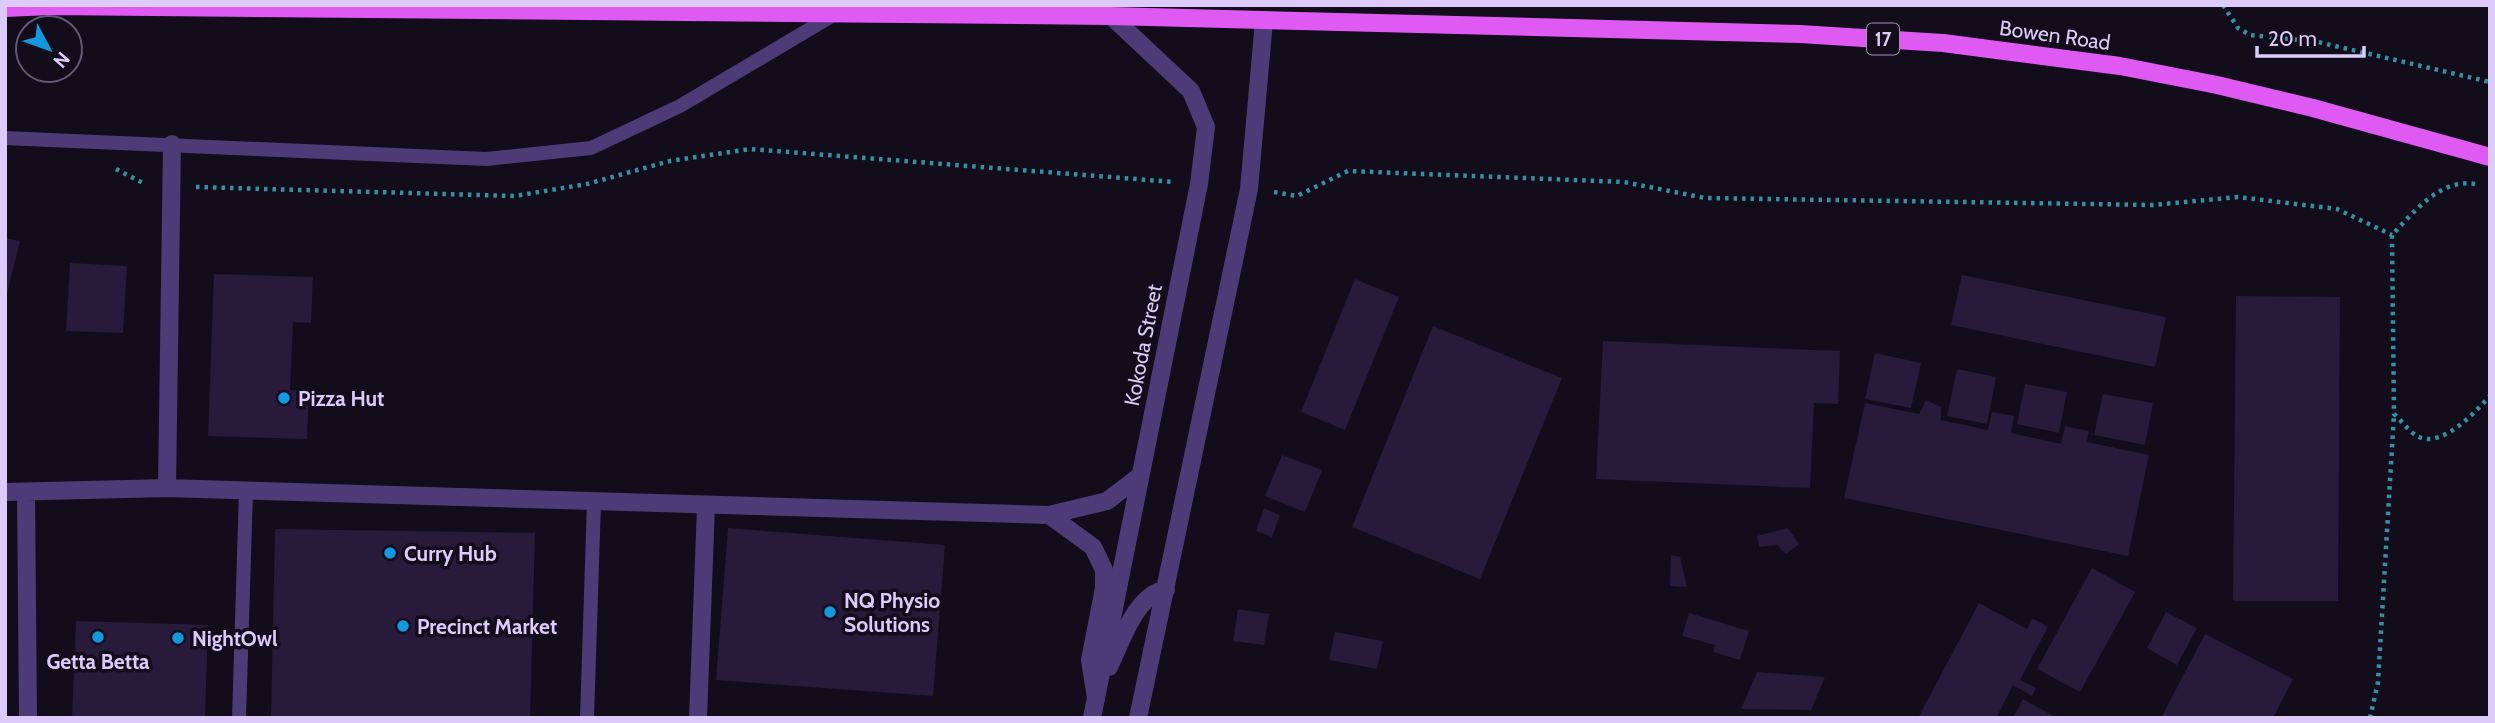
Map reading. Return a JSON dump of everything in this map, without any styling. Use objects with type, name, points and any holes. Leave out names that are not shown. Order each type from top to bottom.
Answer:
[{"type":"main road","name":"Bowen Road","points":[[5,8],[49,5],[1111,16],[1800,34],[1943,43],[2094,63],[2217,85],[2313,107],[2490,157]]},
{"type":"street","name":"Kokoda Street","points":[[1095,702],[1199,184],[1206,127],[1191,91],[1111,16]]},
{"type":"street","points":[[1138,718],[1249,189],[1264,21]]},
{"type":"street","points":[[167,488],[172,144]]},
{"type":"street","points":[[5,492],[167,488],[1049,515],[1107,500],[1140,475]]},
{"type":"street","points":[[26,492],[28,718]]},
{"type":"street","points":[[698,718],[706,506]]},
{"type":"street","points":[[1049,515],[1093,547],[1104,570],[1104,588],[1090,660],[1095,702]]},
{"type":"street","points":[[1095,702],[1145,601],[1157,591],[1166,590]]},
{"type":"lane","points":[[5,138],[486,159],[591,148],[680,106],[835,14]]},
{"type":"lane","points":[[239,718],[246,491]]},
{"type":"lane","points":[[587,718],[594,502]]},
{"type":"path","points":[[2223,5],[2238,28],[2250,35],[2318,42],[2490,82]]},
{"type":"path","points":[[2370,718],[2378,682],[2395,414],[2392,235],[2424,202],[2445,188],[2470,183],[2480,185]]},
{"type":"path","points":[[2395,414],[2417,436],[2427,439],[2446,434],[2490,396]]},
{"type":"building","points":[[5,238],[20,241],[6,298],[5,298]]},
{"type":"building","points":[[70,263],[127,266],[123,333],[66,331]]},
{"type":"building","points":[[214,274],[313,277],[311,323],[293,322],[290,390],[309,391],[307,439],[208,436]]},
{"type":"building","points":[[1962,275],[2166,317],[2155,367],[1951,325]]},
{"type":"building","points":[[1355,279],[1399,297],[1345,430],[1301,412]]},
{"type":"building","points":[[2236,296],[2340,297],[2338,601],[2233,601]]},
{"type":"building","points":[[1433,326],[1562,378],[1480,579],[1352,527]]},
{"type":"building","points":[[1603,341],[1840,351],[1838,404],[1814,403],[1810,488],[1596,479]]},
{"type":"building","points":[[1875,353],[1921,363],[1911,408],[1865,399]]},
{"type":"building","points":[[1957,369],[1996,377],[1987,424],[1947,416]]},
{"type":"building","points":[[2025,384],[2067,392],[2059,433],[2017,424]]},
{"type":"building","points":[[2103,394],[2153,403],[2145,445],[2094,435]]},
{"type":"building","points":[[1926,400],[1941,407],[1941,420],[1988,430],[1992,412],[2014,416],[2011,433],[2061,444],[2065,426],[2089,431],[2087,442],[2149,455],[2128,556],[1844,498],[1865,403],[1919,414]]},
{"type":"building","points":[[1282,455],[1322,470],[1305,512],[1265,496]]},
{"type":"building","points":[[1264,508],[1280,515],[1272,537],[1256,531]]},
{"type":"building","name":"NQ Physio Solutions","points":[[728,528],[945,545],[933,696],[716,680]]},
{"type":"building","points":[[1788,528],[1799,544],[1786,554],[1777,545],[1759,547],[1757,536]]},
{"type":"building","name":"Precinct Market","points":[[275,529],[535,533],[530,718],[271,718]]},
{"type":"building","points":[[1671,555],[1680,557],[1687,587],[1670,586]]},
{"type":"building","points":[[2092,568],[2135,592],[2080,692],[2037,669]]},
{"type":"building","points":[[1979,603],[2027,629],[2032,618],[2048,627],[2020,680],[2036,688],[2032,696],[2013,685],[1996,718],[1918,718]]},
{"type":"building","points":[[1238,609],[1269,614],[1264,645],[1233,641]]},
{"type":"building","points":[[2166,612],[2197,628],[2177,665],[2147,648]]},
{"type":"building","points":[[1689,613],[1749,631],[1740,660],[1713,652],[1715,645],[1682,636]]},
{"type":"building","points":[[76,621],[208,625],[205,718],[72,718]]},
{"type":"building","points":[[1335,632],[1383,641],[1377,669],[1329,660]]},
{"type":"building","points":[[2205,634],[2293,679],[2273,718],[2161,718]]},
{"type":"building","points":[[1757,672],[1825,677],[1811,710],[1741,709]]},
{"type":"building","points":[[2023,699],[2057,718],[2013,718]]},
{"type":"place","name":"Pizza Hut","points":[[284,398]]},
{"type":"place","name":"Curry Hub","points":[[390,553]]},
{"type":"place","name":"NQ Physio Solutions","points":[[830,612]]},
{"type":"place","name":"Precinct Market","points":[[403,626]]},
{"type":"place","name":"Getta Betta","points":[[98,637]]},
{"type":"place","name":"NightOwl","points":[[178,638]]}]
